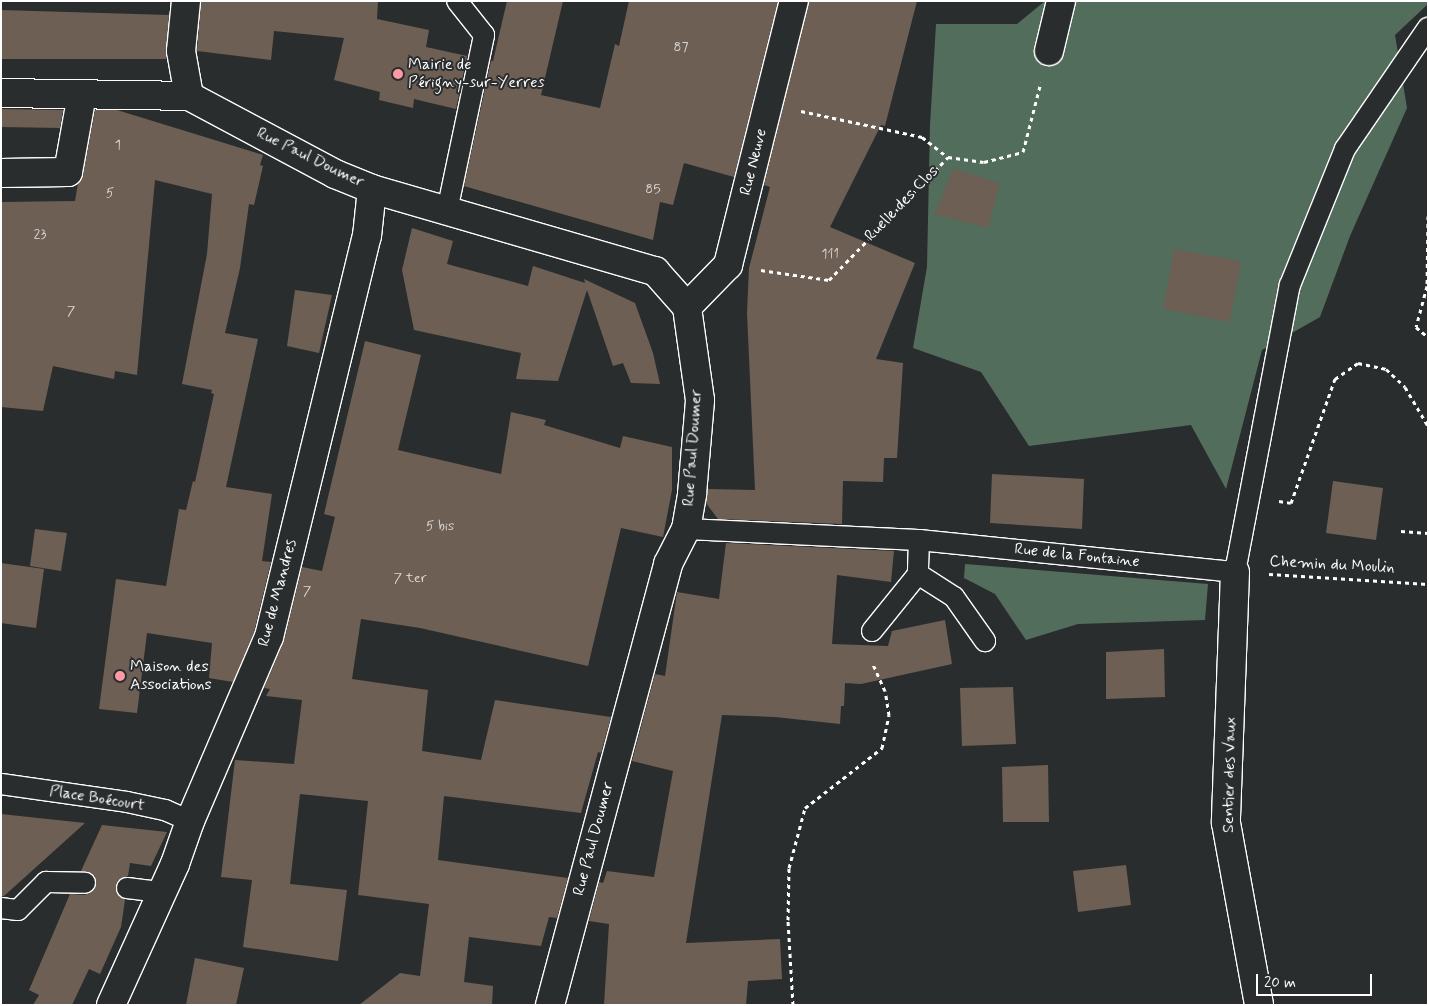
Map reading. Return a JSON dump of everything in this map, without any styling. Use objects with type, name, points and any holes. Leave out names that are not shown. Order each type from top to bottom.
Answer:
[{"type":"street","points":[[1,93],[189,96],[181,51],[186,1]]},
{"type":"street","name":"Rue Neuve","points":[[688,307],[728,265],[794,1]]},
{"type":"street","points":[[1049,51],[1061,1]]},
{"type":"street","points":[[1,173],[68,172],[82,94]]},
{"type":"street","name":"Rue Paul Doumer","points":[[189,96],[335,174],[372,189],[655,271],[688,307],[700,400],[692,494],[686,528],[668,564],[550,1005]]},
{"type":"street","name":"Rue de Mandres","points":[[111,1005],[175,864],[190,822],[269,637],[366,236],[372,189]]},
{"type":"street","name":"Sentier des Vaux","points":[[1235,572],[1226,823],[1259,1005]]},
{"type":"lane","points":[[447,211],[484,35],[457,1]]},
{"type":"lane","points":[[1235,572],[1290,284],[1344,149],[1428,28]]},
{"type":"lane","name":"Rue de la Fontaine","points":[[686,528],[920,540],[1235,572]]},
{"type":"lane","points":[[872,632],[918,574],[920,540]]},
{"type":"lane","points":[[918,574],[954,597],[985,641]]},
{"type":"lane","name":"Place Boécourt","points":[[1,784],[127,802],[165,810],[190,822]]},
{"type":"lane","points":[[1,908],[18,910],[46,882],[85,883]]},
{"type":"lane","points":[[127,888],[161,892]]},
{"type":"path","name":"Ruelle des Clos","points":[[728,265],[829,280],[948,157],[984,162],[1023,152],[1049,51]]},
{"type":"path","points":[[768,104],[922,137],[948,157]]},
{"type":"path","points":[[1428,216],[1427,286],[1416,327],[1428,337]]},
{"type":"path","points":[[1249,498],[1291,503],[1335,379],[1358,363],[1386,369],[1405,387],[1428,426]]},
{"type":"path","points":[[1401,531],[1428,534]]},
{"type":"path","name":"Chemin du Moulin","points":[[1235,572],[1428,584]]},
{"type":"path","points":[[793,1005],[788,920],[789,868],[805,808],[882,748],[886,731],[889,715],[885,691],[871,660],[872,632]]},
{"type":"green space","points":[[1045,1],[1428,1],[1428,4],[1395,35],[1407,108],[1350,236],[1320,317],[1262,350],[1226,489],[1191,425],[1029,446],[981,372],[913,348],[927,267],[930,125],[936,24],[1017,24]]},
{"type":"green space","points":[[965,564],[1208,584],[1205,620],[1078,624],[1026,640],[995,594],[964,578]]},
{"type":"building","points":[[201,1],[378,1],[377,19],[429,30],[426,47],[467,56],[456,109],[414,99],[413,108],[379,100],[380,92],[334,80],[344,38],[274,31],[271,60],[197,51]]},
{"type":"building","points":[[507,1],[563,1],[541,95],[600,108],[615,44],[619,46],[629,1],[778,1],[734,177],[684,163],[673,205],[660,202],[653,240],[464,186],[491,61],[493,61]]},
{"type":"building","points":[[809,1],[917,1],[885,126],[881,125],[830,227],[915,263],[876,359],[903,363],[897,458],[884,458],[883,482],[843,481],[842,524],[718,519],[706,503],[708,489],[755,490],[747,313],[749,268],[770,187],[764,185]]},
{"type":"building","points":[[1,10],[169,15],[166,59],[1,59]]},
{"type":"building","points":[[1,109],[63,110],[60,128],[1,127]]},
{"type":"building","points":[[95,110],[117,110],[263,155],[260,165],[263,166],[254,205],[249,204],[240,268],[225,333],[258,339],[226,487],[272,494],[262,561],[271,562],[254,632],[233,682],[209,678],[212,643],[147,633],[137,713],[99,709],[116,579],[166,586],[179,509],[186,510],[193,481],[195,482],[214,394],[211,393],[212,390],[182,384],[207,254],[212,194],[155,180],[137,375],[115,371],[114,379],[53,366],[43,411],[1,407],[1,202],[75,201],[78,183],[83,175]]},
{"type":"building","points":[[953,169],[1000,183],[988,228],[935,214]]},
{"type":"building","points":[[412,228],[453,241],[447,264],[528,286],[533,266],[585,283],[584,279],[635,303],[653,353],[660,384],[631,383],[623,363],[613,366],[587,290],[558,381],[516,379],[521,353],[414,330],[402,270]]},
{"type":"building","points":[[1174,249],[1241,261],[1230,322],[1163,309]]},
{"type":"building","points":[[295,290],[332,295],[319,353],[287,346]]},
{"type":"building","points":[[365,341],[421,355],[398,450],[501,474],[511,412],[546,420],[544,425],[620,448],[623,436],[672,447],[672,490],[663,537],[621,528],[588,666],[420,628],[361,619],[352,679],[428,690],[422,751],[481,760],[495,700],[611,717],[601,753],[598,752],[581,813],[444,796],[438,860],[568,878],[557,918],[549,917],[541,946],[469,937],[464,982],[493,986],[492,1005],[359,1005],[400,973],[420,976],[429,904],[358,895],[368,801],[300,794],[290,884],[347,890],[338,961],[243,947],[252,880],[221,877],[235,760],[294,764],[302,700],[266,696],[270,689],[264,688],[284,641],[302,567],[322,571],[335,517],[324,514]]},
{"type":"building","points":[[992,474],[1084,479],[1082,529],[990,523]]},
{"type":"building","points":[[1333,481],[1383,488],[1376,540],[1326,533]]},
{"type":"building","points":[[35,529],[67,533],[61,571],[30,566]]},
{"type":"building","points":[[726,543],[894,551],[891,582],[837,575],[832,644],[888,646],[892,631],[945,620],[952,664],[861,684],[845,683],[844,706],[841,706],[840,724],[775,717],[722,715],[686,943],[780,939],[782,979],[748,981],[746,1005],[604,1005],[609,924],[589,921],[599,882],[603,883],[607,871],[654,877],[673,771],[632,761],[655,674],[665,676],[677,592],[719,599]]},
{"type":"building","points":[[1,563],[44,569],[36,628],[1,623]]},
{"type":"building","points":[[1164,649],[1165,697],[1106,699],[1106,652]]},
{"type":"building","points":[[1013,687],[1016,744],[962,746],[960,688]]},
{"type":"building","points":[[1048,765],[1049,822],[1003,822],[1002,767]]},
{"type":"building","points":[[1,814],[85,823],[4,896],[1,896]]},
{"type":"building","points":[[102,825],[167,832],[151,866],[130,863],[128,876],[117,881],[116,892],[125,900],[121,927],[100,974],[89,969],[72,1005],[33,1005],[39,995],[29,990],[70,894],[85,895],[95,889],[95,877],[91,873],[81,871]]},
{"type":"building","points":[[1126,865],[1131,905],[1078,912],[1073,871]]},
{"type":"building","points":[[195,958],[244,968],[236,1005],[186,1005]]},
{"type":"place","name":"Mairie de Périgny-sur-Yerres","points":[[398,74]]},
{"type":"place","name":"Maison des Associations","points":[[120,676]]}]
